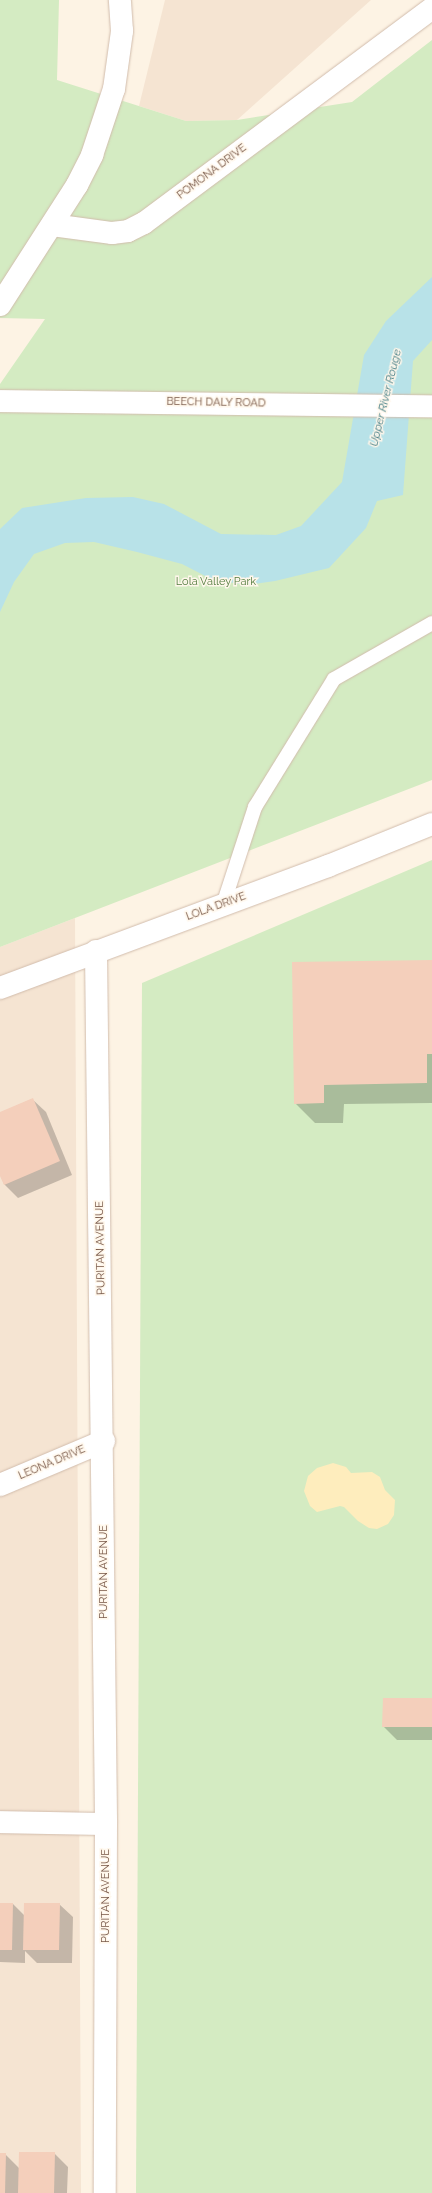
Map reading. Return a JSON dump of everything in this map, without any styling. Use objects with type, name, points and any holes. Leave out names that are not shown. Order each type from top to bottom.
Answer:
[{"type":"street","points":[[0,305],[77,186],[105,122],[114,89],[122,31],[120,0]]},
{"type":"street","name":"POMONA DRIVE","points":[[52,225],[112,234],[128,231],[144,223],[432,8]]},
{"type":"street","name":"BEECH DALY ROAD","points":[[0,401],[432,406]]},
{"type":"street","name":"LOLA DRIVE","points":[[0,988],[223,905],[432,824]]},
{"type":"street","name":"PURITAN AVENUE","points":[[96,951],[104,1441],[106,1824],[105,2193]]},
{"type":"street","name":"LEONA DRIVE","points":[[0,1485],[104,1441]]},
{"type":"street","points":[[0,1822],[106,1824]]},
{"type":"lane","points":[[223,905],[255,807],[334,679],[432,623]]},
{"type":"shaded area","points":[[165,0],[371,0],[237,120],[186,121],[139,106]]},
{"type":"shaded area","points":[[75,918],[81,2193],[0,2193],[0,947]]},
{"type":"green space","name":"Lola Valley Park","points":[[0,0],[59,0],[57,80],[186,121],[237,120],[352,102],[432,40],[432,780],[0,947],[0,384],[45,319],[0,318]]},
{"type":"green space","points":[[432,860],[432,2193],[136,2193],[142,983]]},
{"type":"sand","points":[[333,1463],[346,1467],[351,1473],[372,1472],[380,1477],[385,1490],[395,1500],[394,1515],[388,1524],[377,1529],[369,1528],[358,1521],[344,1507],[340,1506],[317,1512],[310,1506],[304,1491],[308,1476],[317,1468]]},
{"type":"water","name":"Upper River Rouge","points":[[432,277],[432,340],[413,361],[403,495],[377,501],[366,528],[329,568],[275,581],[248,585],[213,580],[182,564],[94,542],[65,543],[34,554],[14,582],[0,612],[0,529],[22,508],[86,498],[133,497],[164,504],[221,534],[276,535],[301,526],[342,482],[364,355],[386,321]]},
{"type":"building","points":[[432,960],[432,1054],[427,1054],[427,1083],[324,1085],[324,1103],[294,1104],[292,962]]},
{"type":"building","points":[[33,1098],[60,1161],[4,1185],[0,1176],[0,1112]]},
{"type":"building","points":[[383,1698],[432,1698],[432,1727],[382,1727]]},
{"type":"building","points":[[0,1903],[13,1903],[12,1950],[0,1950]]},
{"type":"building","points":[[24,1903],[60,1903],[59,1950],[23,1950]]},
{"type":"building","points":[[19,2152],[55,2152],[54,2193],[18,2193]]},
{"type":"building","points":[[0,2153],[6,2153],[5,2193],[0,2193]]}]
